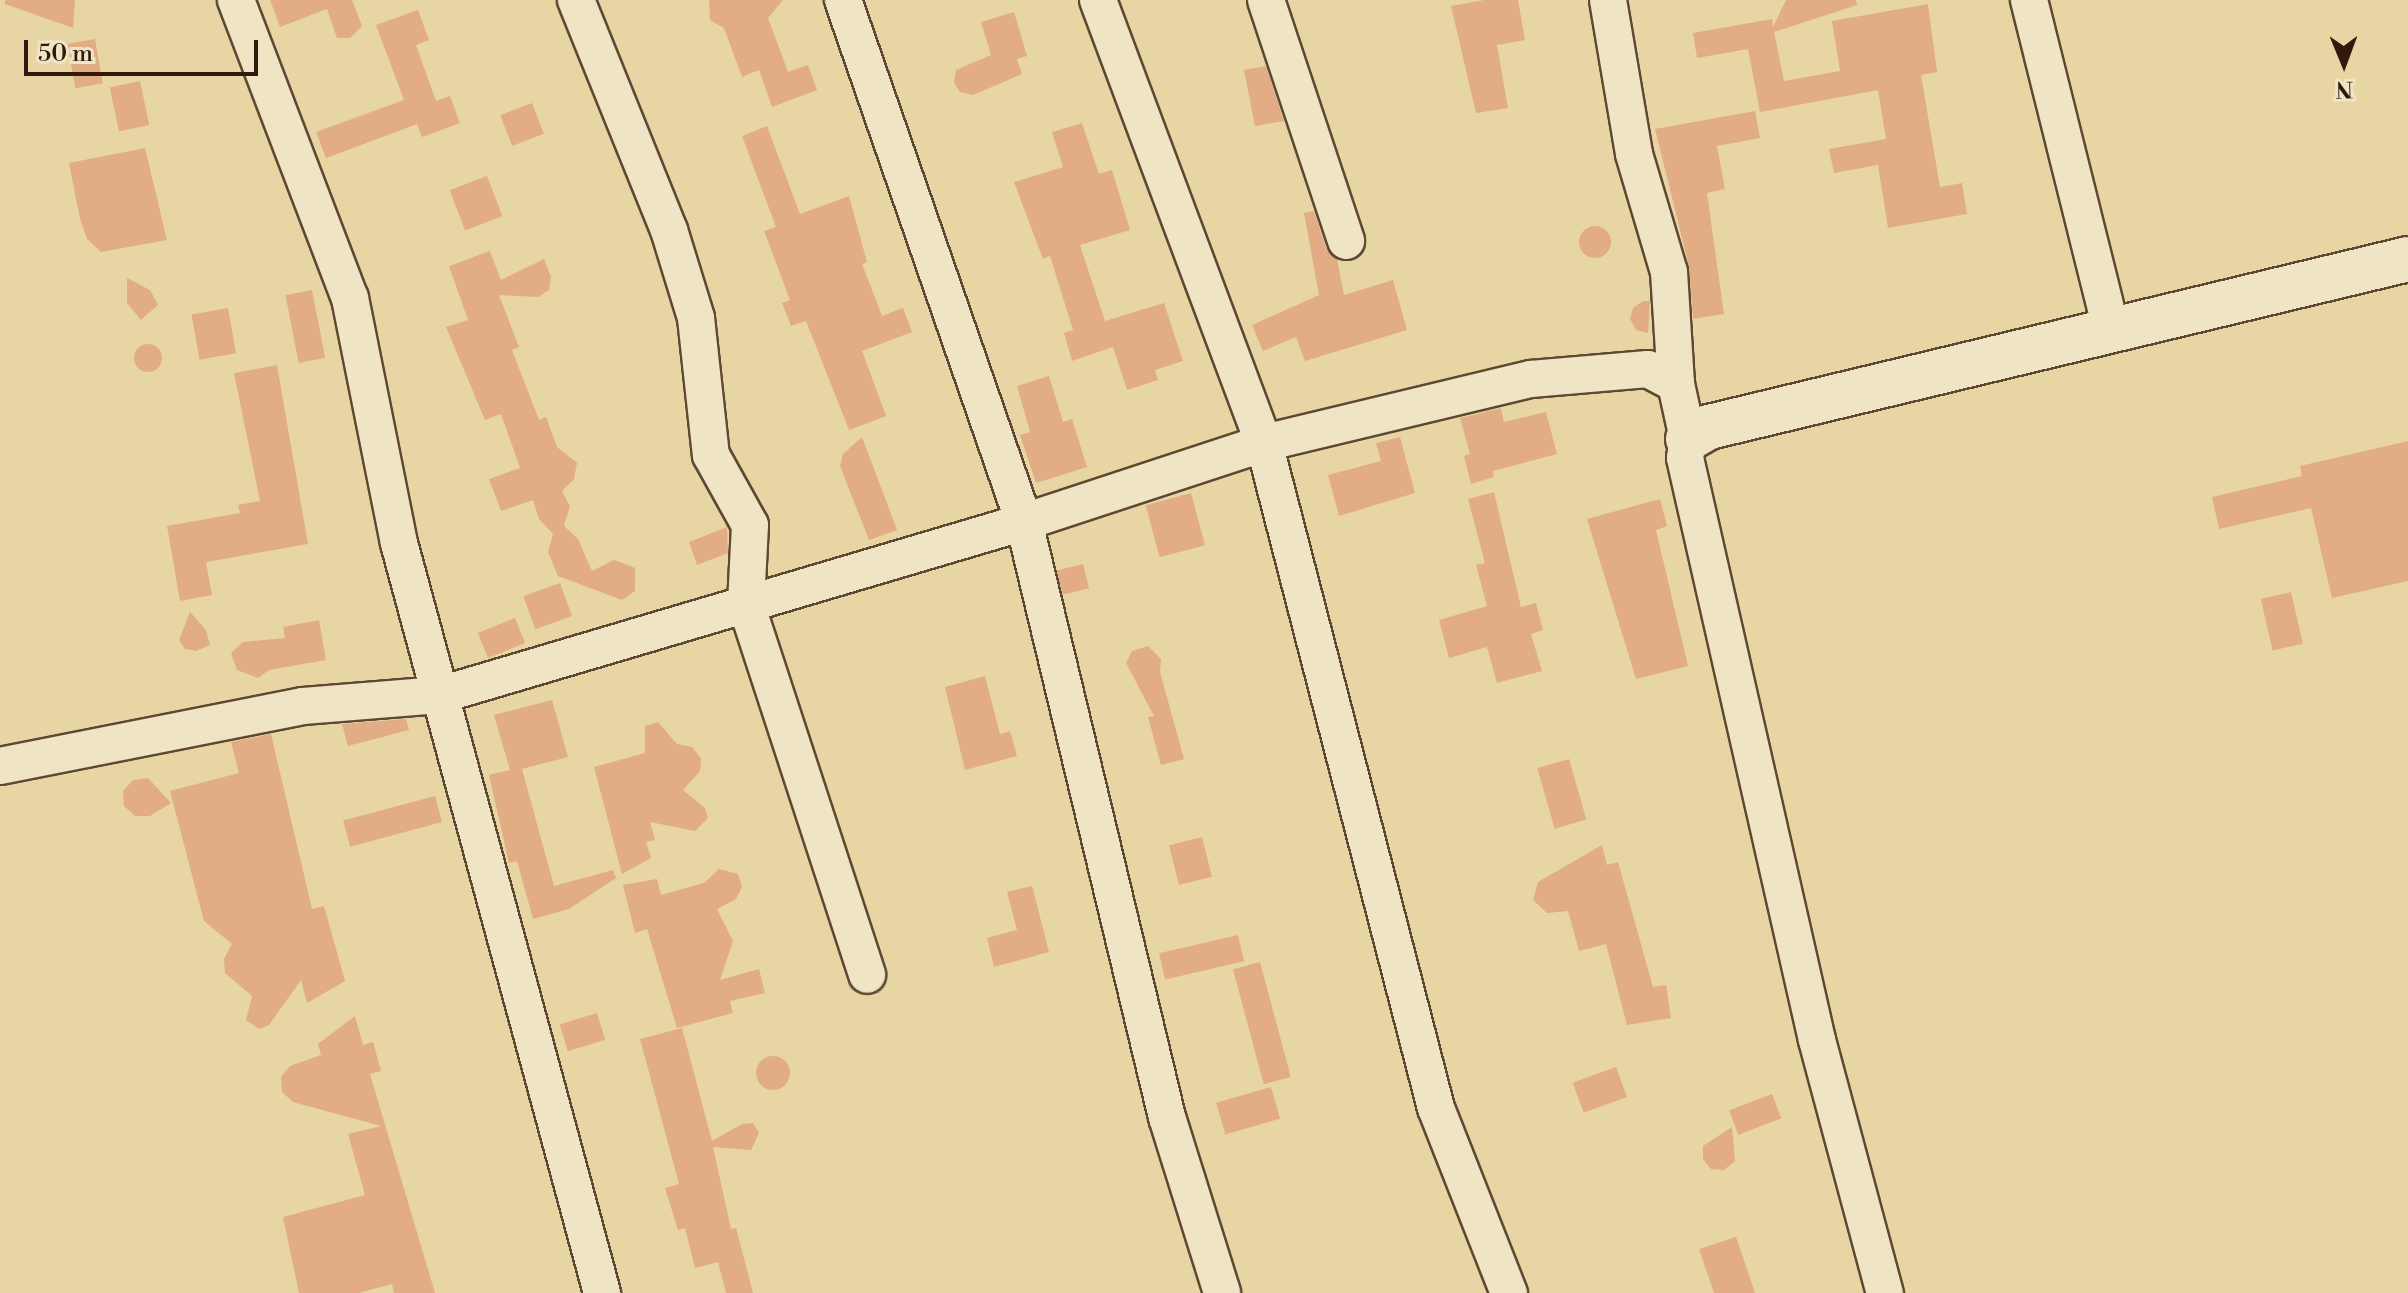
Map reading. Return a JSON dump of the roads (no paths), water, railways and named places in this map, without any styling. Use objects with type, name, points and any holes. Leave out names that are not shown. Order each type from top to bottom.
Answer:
[{"type":"street","points":[[236,0],[350,298],[399,543],[602,1293]]},
{"type":"street","points":[[576,0],[669,230],[696,318],[711,455],[750,525],[746,604],[867,975]]},
{"type":"street","points":[[843,0],[1024,522],[1163,1101],[1222,1293]]},
{"type":"street","points":[[1098,0],[1264,443],[1436,1108],[1509,1293]]},
{"type":"street","points":[[1266,0],[1346,241]]},
{"type":"street","points":[[1608,0],[1634,154],[1669,272],[1676,384],[1688,439],[1685,458],[1817,1040],[1885,1293]]},
{"type":"street","points":[[2029,0],[2111,330]]},
{"type":"street","points":[[1688,439],[1709,427],[2408,259]]},
{"type":"street","points":[[0,766],[303,706],[440,695],[1024,522],[1264,443],[1531,379],[1648,369],[1676,384]]}]
